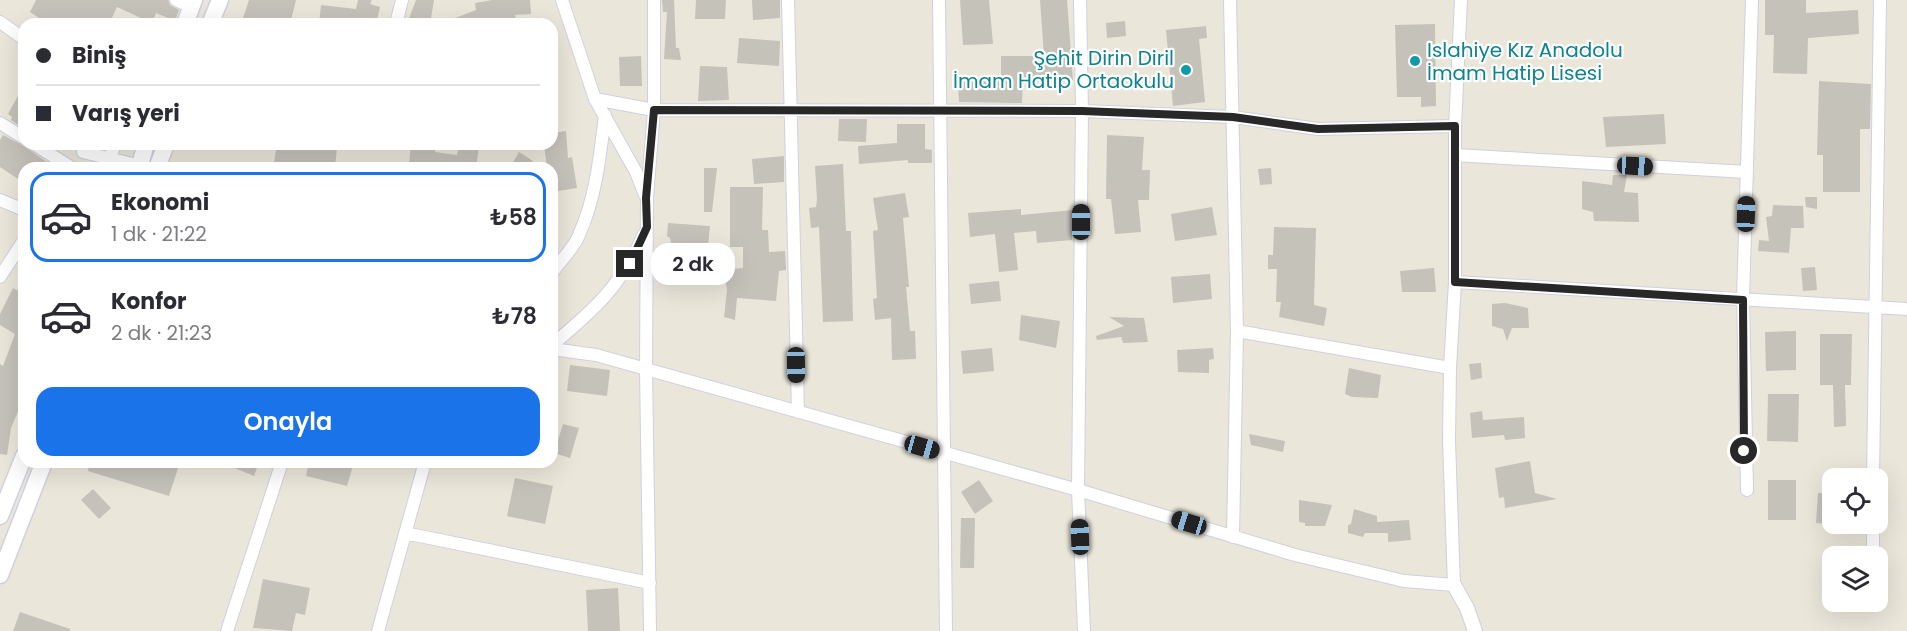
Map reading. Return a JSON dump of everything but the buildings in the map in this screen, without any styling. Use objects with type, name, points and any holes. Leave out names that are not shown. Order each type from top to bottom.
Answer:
[{"type":"main road","points":[[212,18],[220,0]]},
{"type":"main road","points":[[186,18],[187,2]]},
{"type":"main road","points":[[0,516],[19,468]]},
{"type":"main road","points":[[0,575],[42,468]]},
{"type":"street","points":[[398,18],[402,0]]},
{"type":"street","points":[[562,0],[595,99],[636,172],[646,198]]},
{"type":"street","points":[[650,631],[646,198],[654,110],[654,0]]},
{"type":"street","points":[[788,0],[798,412]]},
{"type":"street","points":[[939,0],[946,631]]},
{"type":"street","points":[[1080,0],[1082,111],[1078,490],[1084,631]]},
{"type":"street","points":[[1230,0],[1237,331],[1233,537]]},
{"type":"street","points":[[1461,0],[1455,126],[1455,282],[1449,441],[1454,585],[1467,608],[1475,631]]},
{"type":"street","points":[[1747,490],[1743,300],[1752,0]]},
{"type":"street","points":[[1873,468],[1880,0]]},
{"type":"street","points":[[0,22],[18,35]]},
{"type":"street","points":[[595,99],[654,110],[791,108],[1082,111],[1233,117],[1318,129],[1455,126]]},
{"type":"street","points":[[558,258],[569,253],[580,234],[598,171],[605,116]]},
{"type":"street","points":[[0,123],[18,134]]},
{"type":"street","points":[[44,150],[63,162]]},
{"type":"street","points":[[91,150],[124,162]]},
{"type":"street","points":[[110,158],[113,150]]},
{"type":"street","points":[[1455,155],[1747,172]]},
{"type":"street","points":[[0,200],[18,208]]},
{"type":"street","points":[[558,342],[595,308],[614,286],[630,264],[647,227]]},
{"type":"street","points":[[1,273],[18,249]]},
{"type":"street","points":[[1455,282],[1907,309]]},
{"type":"street","points":[[1237,331],[1450,368]]},
{"type":"street","points":[[558,348],[596,355],[1078,490],[1233,537],[1404,581],[1454,585]]},
{"type":"street","points":[[227,631],[280,468]]},
{"type":"street","points":[[378,631],[423,468]]},
{"type":"street","points":[[405,533],[650,583]]},
{"type":"place","name":"Islahiye Kız Anadolu İmam Hatip Lisesi","points":[[1415,61]]},
{"type":"place","name":"Şehit Dirin Diril İmam Hatip Ortaokulu","points":[[1186,70]]},
{"type":"route","points":[[630,264],[647,227],[646,198],[654,110],[791,108],[1082,111],[1233,117],[1318,129],[1455,126],[1455,282],[1743,300],[1744,451]]}]
